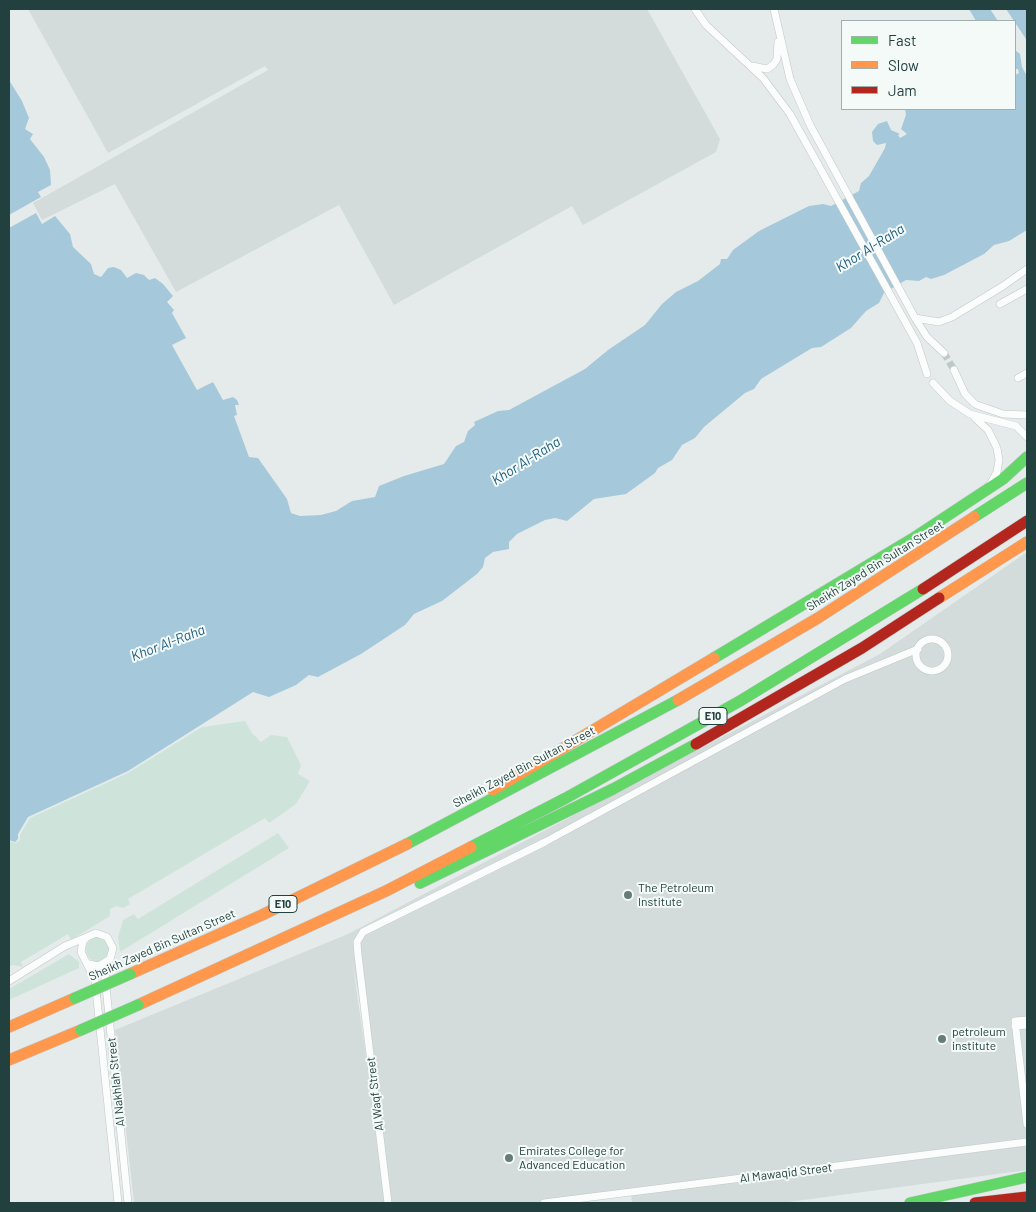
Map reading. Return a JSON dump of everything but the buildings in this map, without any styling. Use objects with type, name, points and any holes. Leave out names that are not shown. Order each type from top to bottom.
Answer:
[{"type":"highway","points":[[392,850],[825,593],[974,499],[1010,474],[1027,457]]},
{"type":"highway","name":"Sheikh Zayed Bin Sultan Street","points":[[9,1027],[262,915],[434,831],[665,707],[818,618],[964,526],[1027,483]]},
{"type":"highway","name":"E10","points":[[9,1060],[138,1006],[386,890],[566,798],[740,701],[981,552],[1027,521]]},
{"type":"highway","points":[[386,890],[400,889],[426,880],[613,789],[698,743],[862,648],[1027,542]]},
{"type":"highway","points":[[910,1203],[1027,1177]]},
{"type":"highway","points":[[975,1203],[1027,1196]]},
{"type":"street","points":[[695,9],[706,25],[763,78],[790,114],[917,343],[927,374]]},
{"type":"street","points":[[774,9],[790,79],[840,181],[927,337],[944,353]]},
{"type":"street","points":[[749,65],[761,69],[767,69],[773,65],[777,59],[778,33]]},
{"type":"street","points":[[916,318],[930,322],[940,322],[1003,286],[1027,269]]},
{"type":"street","points":[[1000,304],[1025,290],[1027,300]]},
{"type":"street","points":[[954,370],[965,394],[976,404],[1003,414],[1027,415]]},
{"type":"street","points":[[1018,378],[1027,373]]},
{"type":"street","points":[[933,383],[950,401],[973,416],[994,439],[999,460],[994,479],[974,499]]},
{"type":"street","points":[[973,416],[1016,426],[1027,437]]},
{"type":"street","points":[[888,660],[918,649],[923,642],[935,639],[945,645],[948,655],[944,666],[935,670],[925,668],[918,660],[918,649]]},
{"type":"street","points":[[888,660],[918,660]]},
{"type":"street","name":"Al Waqf Street","points":[[388,1203],[358,955],[369,928],[545,842],[844,679],[888,660]]},
{"type":"street","points":[[9,981],[65,946],[87,937],[102,934],[111,941],[113,952],[108,962],[99,966],[89,964],[78,952],[65,946]]},
{"type":"street","points":[[83,958],[81,947],[87,937]]},
{"type":"street","name":"Al Nakhlah Street","points":[[108,962],[105,977],[128,1203]]},
{"type":"street","name":"Al Nakhlah Street","points":[[89,964],[96,980],[118,1203]]},
{"type":"street","points":[[1015,1023],[1027,1020]]},
{"type":"street","points":[[1015,1023],[1027,1025]]},
{"type":"street","points":[[1015,1023],[1027,1124]]},
{"type":"street","name":"Al Mawaqid Street","points":[[544,1203],[1027,1142]]},
{"type":"shaded area","points":[[28,9],[647,9],[720,139],[716,152],[583,225],[572,206],[394,305],[339,205],[176,292],[115,184],[42,220],[33,203],[268,70],[265,66],[108,153]]},
{"type":"shaded area","points":[[1027,552],[1027,1170],[781,1203],[632,1203],[631,1193],[544,1203],[134,1203],[115,1030],[348,934],[880,654]],"holes":[[[352,960],[372,1068],[386,1192]]]},
{"type":"green space","points":[[245,721],[252,733],[261,742],[271,735],[287,737],[301,765],[298,774],[310,781],[296,804],[269,823],[265,818],[128,899],[130,904],[123,908],[116,906],[110,909],[110,916],[71,940],[68,934],[21,962],[23,967],[13,965],[9,967],[9,841],[15,843],[20,840],[20,835],[30,818],[128,773],[202,727]]},
{"type":"green space","points":[[278,833],[289,848],[120,952],[118,937],[123,920],[134,914],[138,919]]},
{"type":"green space","points":[[99,936],[108,940],[112,949],[108,958],[99,962],[90,958],[86,949],[90,940]]},
{"type":"green space","points":[[69,954],[79,962],[79,968],[9,1000],[9,989]]},
{"type":"water","points":[[969,9],[990,9],[997,20],[975,20]]},
{"type":"water","points":[[1006,9],[1027,9],[1027,45],[1026,39],[1016,24],[1016,20],[1013,20]]},
{"type":"water","name":"Khor Al-Raha","points":[[1016,51],[1020,54],[1022,67],[1027,76],[1027,230],[1009,241],[994,245],[984,254],[944,275],[931,279],[926,277],[919,281],[906,280],[884,293],[879,303],[866,311],[851,328],[821,347],[812,348],[761,379],[754,389],[745,393],[704,427],[695,438],[682,445],[672,460],[658,468],[655,473],[626,494],[594,499],[567,521],[555,518],[545,520],[517,534],[509,542],[509,549],[493,552],[485,558],[483,567],[477,574],[442,601],[414,614],[405,625],[361,654],[318,677],[309,675],[296,685],[269,697],[253,692],[128,771],[28,817],[18,834],[18,839],[15,842],[9,840],[9,228],[36,213],[42,224],[55,216],[70,234],[73,247],[91,264],[94,274],[101,277],[108,268],[114,267],[121,270],[127,278],[136,273],[144,275],[149,280],[155,278],[163,284],[173,296],[167,302],[174,310],[172,313],[186,338],[172,345],[197,390],[213,382],[223,400],[233,397],[237,400],[239,405],[235,405],[237,415],[234,416],[249,457],[258,458],[287,499],[291,513],[300,516],[321,515],[336,511],[352,501],[375,497],[379,486],[444,464],[456,446],[464,442],[468,431],[475,425],[474,422],[498,411],[509,410],[585,369],[608,350],[645,325],[662,304],[676,292],[698,281],[720,264],[721,259],[727,259],[733,250],[759,231],[809,206],[823,204],[831,206],[859,191],[861,183],[869,176],[885,148],[886,143],[877,145],[873,141],[872,132],[878,124],[887,121],[891,130],[900,134],[898,135],[900,138],[907,134],[901,129],[906,115],[905,110],[1016,110],[1016,74],[1019,73],[1018,69],[1016,69]]},
{"type":"water","points":[[9,80],[22,101],[29,118],[25,129],[33,134],[30,139],[44,157],[50,170],[51,185],[38,192],[41,197],[9,215]]},
{"type":"tunnel","points":[[944,353],[954,370]]},
{"type":"traffic: fast","points":[[714,658],[912,539],[1003,479],[1027,457]]},
{"type":"traffic: fast","points":[[974,517],[1027,483]]},
{"type":"traffic: fast","points":[[471,847],[566,798],[740,701],[923,589]]},
{"type":"traffic: fast","points":[[407,844],[678,700]]},
{"type":"traffic: fast","points":[[420,883],[613,789],[696,744]]},
{"type":"traffic: fast","points":[[75,998],[130,974]]},
{"type":"traffic: fast","points":[[81,1030],[138,1005]]},
{"type":"traffic: fast","points":[[910,1203],[1027,1177]]},
{"type":"traffic: slow","points":[[678,700],[818,618],[974,517]]},
{"type":"traffic: slow","points":[[939,598],[1027,542]]},
{"type":"traffic: slow","points":[[493,790],[714,658]]},
{"type":"traffic: slow","points":[[130,974],[262,915],[407,844]]},
{"type":"traffic: slow","points":[[138,1005],[386,891],[471,847]]},
{"type":"traffic: slow","points":[[9,1027],[75,998]]},
{"type":"traffic: slow","points":[[9,1060],[81,1030]]},
{"type":"traffic: jam","points":[[923,589],[1027,521]]},
{"type":"traffic: jam","points":[[696,744],[862,648],[939,598]]},
{"type":"traffic: jam","points":[[975,1203],[1027,1197]]},
{"type":"place","name":"The Petroleum Institute","points":[[628,895]]},
{"type":"place","name":"petroleum institute","points":[[942,1039]]},
{"type":"place","name":"Emirates College for Advanced Education","points":[[509,1158]]}]
